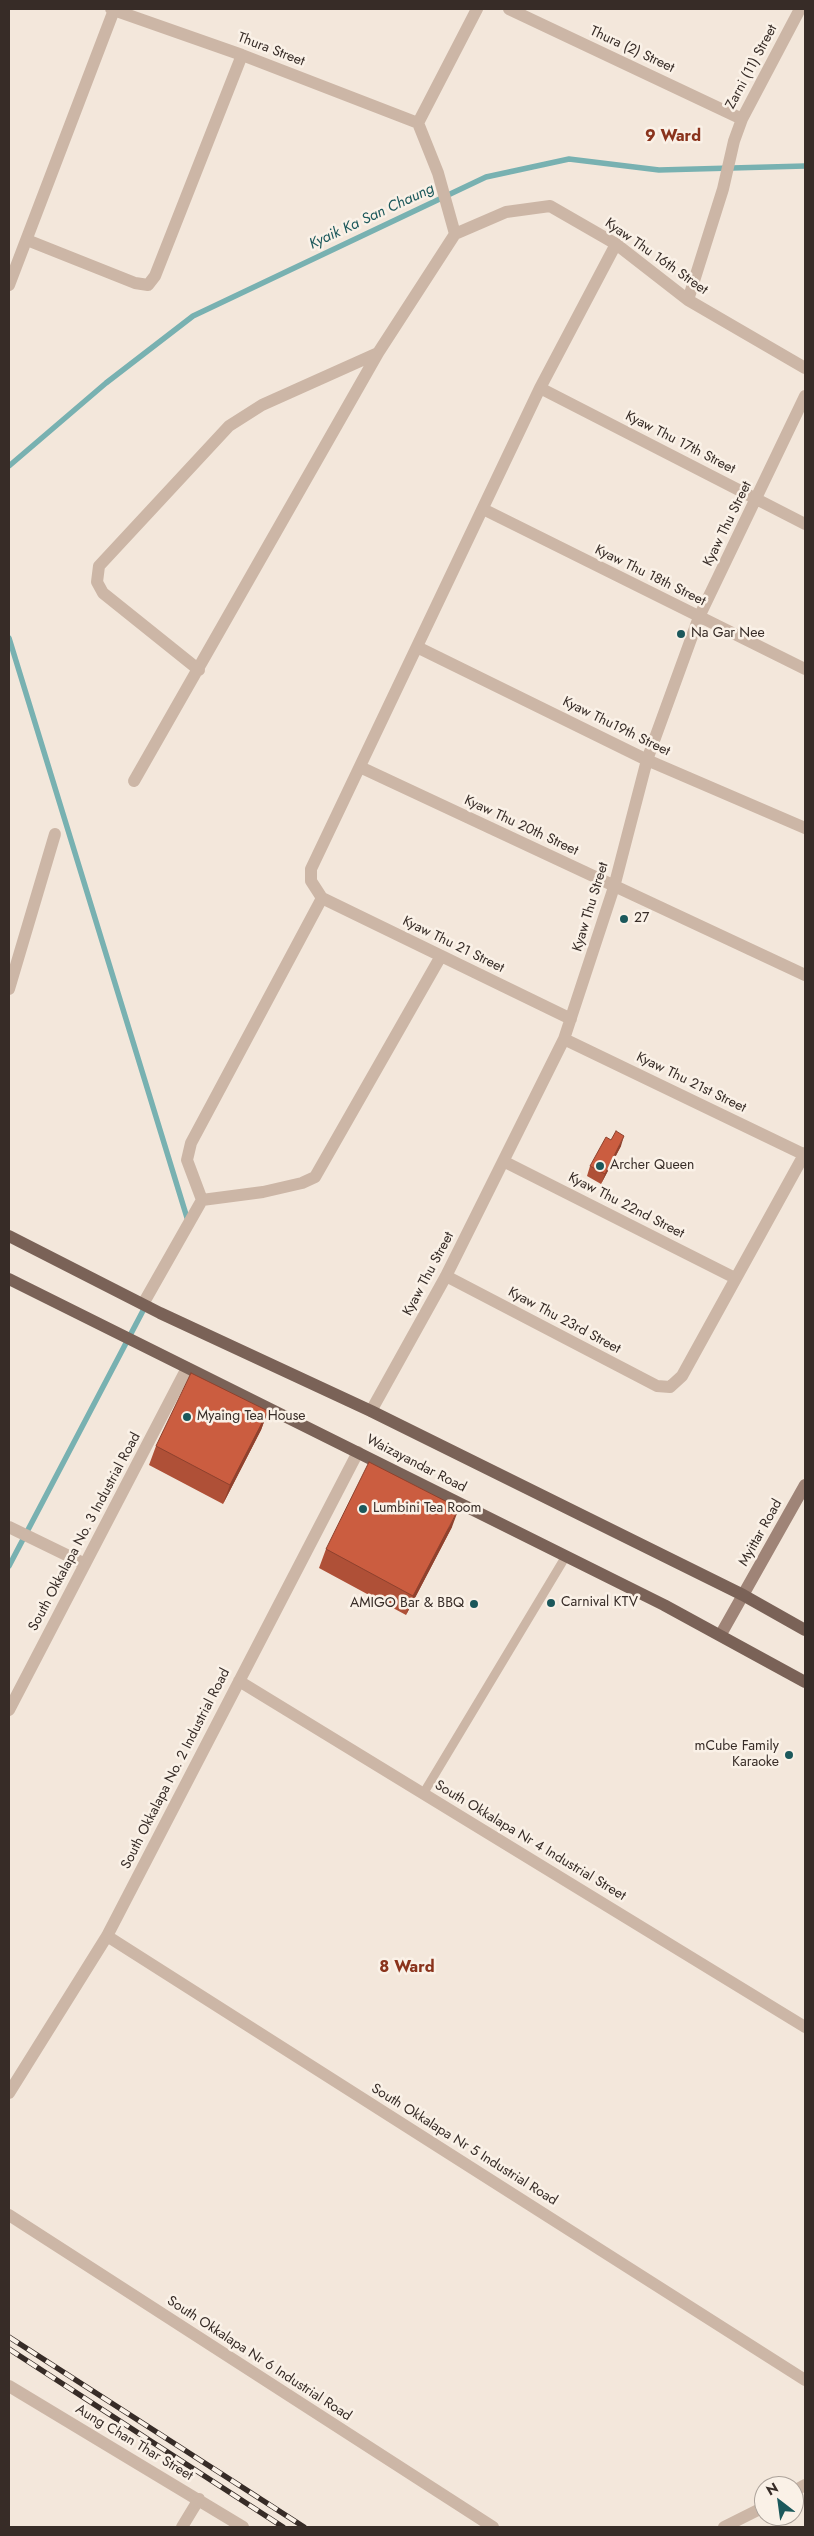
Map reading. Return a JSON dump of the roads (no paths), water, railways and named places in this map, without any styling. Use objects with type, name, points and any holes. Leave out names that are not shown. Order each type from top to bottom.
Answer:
[{"type":"main road","name":"Waizayandar Road","points":[[9,1238],[143,1304],[371,1411],[743,1595],[805,1630]]},
{"type":"main road","name":"Waizayandar Road","points":[[9,1279],[721,1634],[805,1682]]},
{"type":"main road","name":"Myittar Road","points":[[721,1634],[805,1485]]},
{"type":"street","points":[[9,285],[28,240],[113,9]]},
{"type":"street","name":"Thura Street","points":[[113,9],[242,55],[418,123]]},
{"type":"street","points":[[134,781],[378,353],[454,234],[438,173],[418,123],[477,9]]},
{"type":"street","name":"Thura (2) Street","points":[[509,9],[742,119]]},
{"type":"street","name":"Zarni (11) Street","points":[[688,300],[723,189],[734,141],[742,119],[800,9]]},
{"type":"street","points":[[28,240],[135,283],[148,285],[155,276],[242,55]]},
{"type":"street","name":"Kyaw Thu 16th Street","points":[[454,234],[506,212],[550,206],[616,244],[688,300],[805,368]]},
{"type":"street","points":[[202,1200],[186,1160],[191,1143],[322,898],[311,881],[311,869],[540,388],[616,244]]},
{"type":"street","points":[[199,670],[103,593],[97,582],[99,566],[229,426],[262,405],[378,353]]},
{"type":"street","name":"Kyaw Thu 17th Street","points":[[540,388],[805,524]]},
{"type":"street","name":"Kyaw Thu Street","points":[[371,1411],[446,1276],[505,1162],[564,1039],[614,887],[647,760],[699,617],[757,500],[805,396]]},
{"type":"street","name":"Kyaw Thu 18th Street","points":[[482,510],[805,669]]},
{"type":"street","name":"Kyaw Thu19th Street","points":[[418,647],[647,760],[805,828]]},
{"type":"street","name":"Kyaw Thu 20th Street","points":[[360,767],[805,975]]},
{"type":"street","points":[[9,989],[55,834]]},
{"type":"street","name":"Kyaw Thu 21 Street","points":[[322,898],[571,1019]]},
{"type":"street","points":[[202,1200],[263,1192],[302,1183],[314,1177],[442,956]]},
{"type":"street","name":"Kyaw Thu 21st Street","points":[[564,1039],[805,1154]]},
{"type":"street","points":[[735,1278],[805,1154]]},
{"type":"street","name":"Kyaw Thu 22nd Street","points":[[505,1162],[735,1278]]},
{"type":"street","points":[[143,1304],[202,1200]]},
{"type":"street","name":"Kyaw Thu 23rd Street","points":[[446,1276],[657,1386],[670,1387],[682,1376],[735,1278]]},
{"type":"street","name":"South Okkalapa No. 3 Industrial Road","points":[[9,1710],[187,1368]]},
{"type":"street","name":"South Okkalapa No. 2 Industrial Road","points":[[9,2093],[107,1936],[358,1452]]},
{"type":"street","points":[[9,1527],[85,1564]]},
{"type":"street","name":"South Okkalapa Nr 4 Industrial Street","points":[[238,1681],[805,2027]]},
{"type":"street","name":"South Okkalapa Nr 5 Industrial Road","points":[[107,1936],[805,2380]]},
{"type":"street","name":"South Okkalapa Nr 6 Industrial Road","points":[[9,2215],[493,2527]]},
{"type":"street","name":"Aung Chan Thar Street","points":[[9,2386],[200,2499],[243,2527]]},
{"type":"street","points":[[182,2527],[200,2499]]},
{"type":"street","points":[[724,2527],[754,2512]]},
{"type":"lane","points":[[423,1794],[566,1556]]},
{"type":"waterway","name":"Kyaik Ka San Chaung","points":[[9,466],[106,383],[193,316],[486,177],[569,159],[659,170],[805,166]]},
{"type":"waterway","points":[[9,638],[188,1221]]},
{"type":"waterway","points":[[9,1566],[146,1305]]},
{"type":"railway","points":[[9,2337],[304,2527]]},
{"type":"railway","points":[[9,2349],[283,2527]]},
{"type":"place","name":"Na Gar Nee","points":[[681,634]]},
{"type":"place","name":"27","points":[[624,919]]},
{"type":"place","name":"Archer Queen","points":[[600,1166]]},
{"type":"place","name":"Myaing Tea House","points":[[187,1417]]},
{"type":"place","name":"Lumbini Tea Room","points":[[363,1509]]},
{"type":"place","name":"Carnival KTV","points":[[551,1603]]},
{"type":"place","name":"AMIGO Bar & BBQ","points":[[474,1604]]},
{"type":"place","name":"mCube Family Karaoke","points":[[789,1755]]},
{"type":"district","name":"9 Ward","points":[[673,137]]},
{"type":"district","name":"8 Ward","points":[[407,1968]]}]
